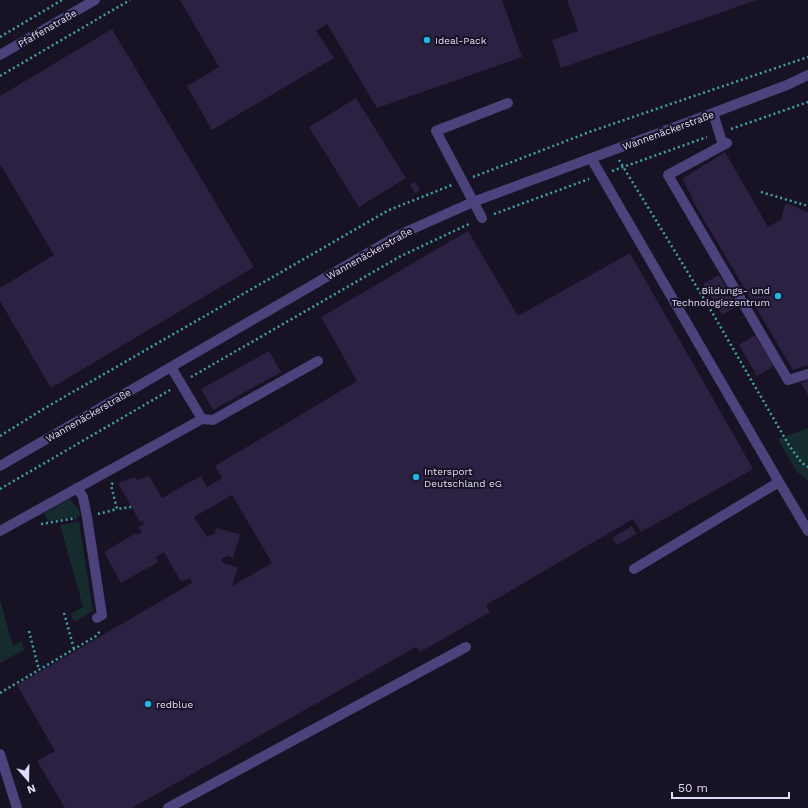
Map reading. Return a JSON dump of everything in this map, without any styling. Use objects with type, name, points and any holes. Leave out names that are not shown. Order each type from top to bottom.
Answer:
[{"type":"street","name":"Pfaffenstraße","points":[[0,55],[95,0]]},
{"type":"street","name":"Wannenäckerstraße","points":[[0,466],[398,235],[473,202],[808,76]]},
{"type":"street","points":[[482,218],[436,131],[508,102]]},
{"type":"street","points":[[713,113],[719,133],[725,144],[668,175],[788,380],[808,374]]},
{"type":"street","points":[[591,158],[808,531]]},
{"type":"street","points":[[0,531],[202,419],[213,420],[318,362]]},
{"type":"street","points":[[171,367],[202,419]]},
{"type":"street","points":[[634,570],[779,482]]},
{"type":"street","points":[[77,488],[83,497],[87,516],[102,615],[97,618]]},
{"type":"street","points":[[168,808],[466,647]]},
{"type":"street","points":[[0,754],[17,808]]},
{"type":"path","points":[[0,37],[62,0]]},
{"type":"path","points":[[0,76],[130,0]]},
{"type":"path","points":[[0,489],[401,256],[482,218],[808,102]]},
{"type":"path","points":[[611,150],[709,307],[790,447],[802,463],[808,467]]},
{"type":"path","points":[[761,192],[808,206]]},
{"type":"path","points":[[117,481],[111,485],[117,509]]},
{"type":"path","points":[[38,524],[131,507]]},
{"type":"path","points":[[64,613],[74,649]]},
{"type":"path","points":[[29,631],[39,670]]},
{"type":"path","points":[[0,693],[96,636]]},
{"type":"green space","points":[[808,428],[808,480],[797,472],[778,439]]},
{"type":"green space","points":[[69,499],[79,509],[80,516],[48,521],[44,513]]},
{"type":"green space","points":[[79,522],[93,611],[74,622],[71,614],[83,607],[60,525]]},
{"type":"green space","points":[[0,600],[13,646],[21,641],[24,650],[0,663]]},
{"type":"building","points":[[180,0],[502,0],[522,57],[377,108],[327,24],[316,31],[334,58],[212,130],[187,86],[219,67]]},
{"type":"building","points":[[567,0],[757,0],[561,68],[552,40],[578,31]]},
{"type":"building","points":[[112,29],[254,267],[51,388],[0,301],[0,288],[54,255],[0,164],[0,96]]},
{"type":"building","points":[[356,98],[406,178],[359,207],[309,127]]},
{"type":"building","name":"Bildungs- und Technologiezentrum","points":[[725,152],[768,227],[782,219],[786,203],[808,212],[808,365],[793,370],[691,198],[692,197],[682,179]]},
{"type":"building","points":[[415,182],[420,190],[415,193],[410,185]]},
{"type":"building","name":"Intersport Deutschland eG","points":[[468,231],[518,316],[630,253],[753,469],[641,532],[633,519],[486,605],[490,612],[420,652],[416,647],[132,808],[65,808],[37,761],[55,751],[17,685],[192,583],[190,578],[181,582],[164,552],[156,557],[158,562],[121,583],[104,552],[136,533],[137,535],[142,532],[139,527],[144,524],[142,520],[140,522],[118,483],[135,477],[137,480],[149,476],[162,498],[201,476],[207,487],[222,478],[215,466],[357,381],[321,317]],"holes":[[[232,495],[272,563],[232,586],[238,567],[223,563],[221,560],[227,556],[233,558],[240,534],[216,528],[215,533],[207,537],[194,517]]]},
{"type":"building","points":[[719,275],[738,306],[722,315],[703,284]]},
{"type":"building","points":[[755,335],[774,366],[757,376],[739,345]]},
{"type":"building","points":[[269,351],[281,372],[213,410],[201,389]]},
{"type":"building","points":[[808,380],[808,395],[801,383]]},
{"type":"building","points":[[632,526],[636,534],[617,545],[612,538]]},
{"type":"place","name":"Ideal-Pack","points":[[427,40]]},
{"type":"place","name":"Bildungs- und Technologiezentrum","points":[[778,296]]},
{"type":"place","name":"Intersport Deutschland eG","points":[[416,477]]},
{"type":"place","name":"redblue","points":[[148,704]]}]
